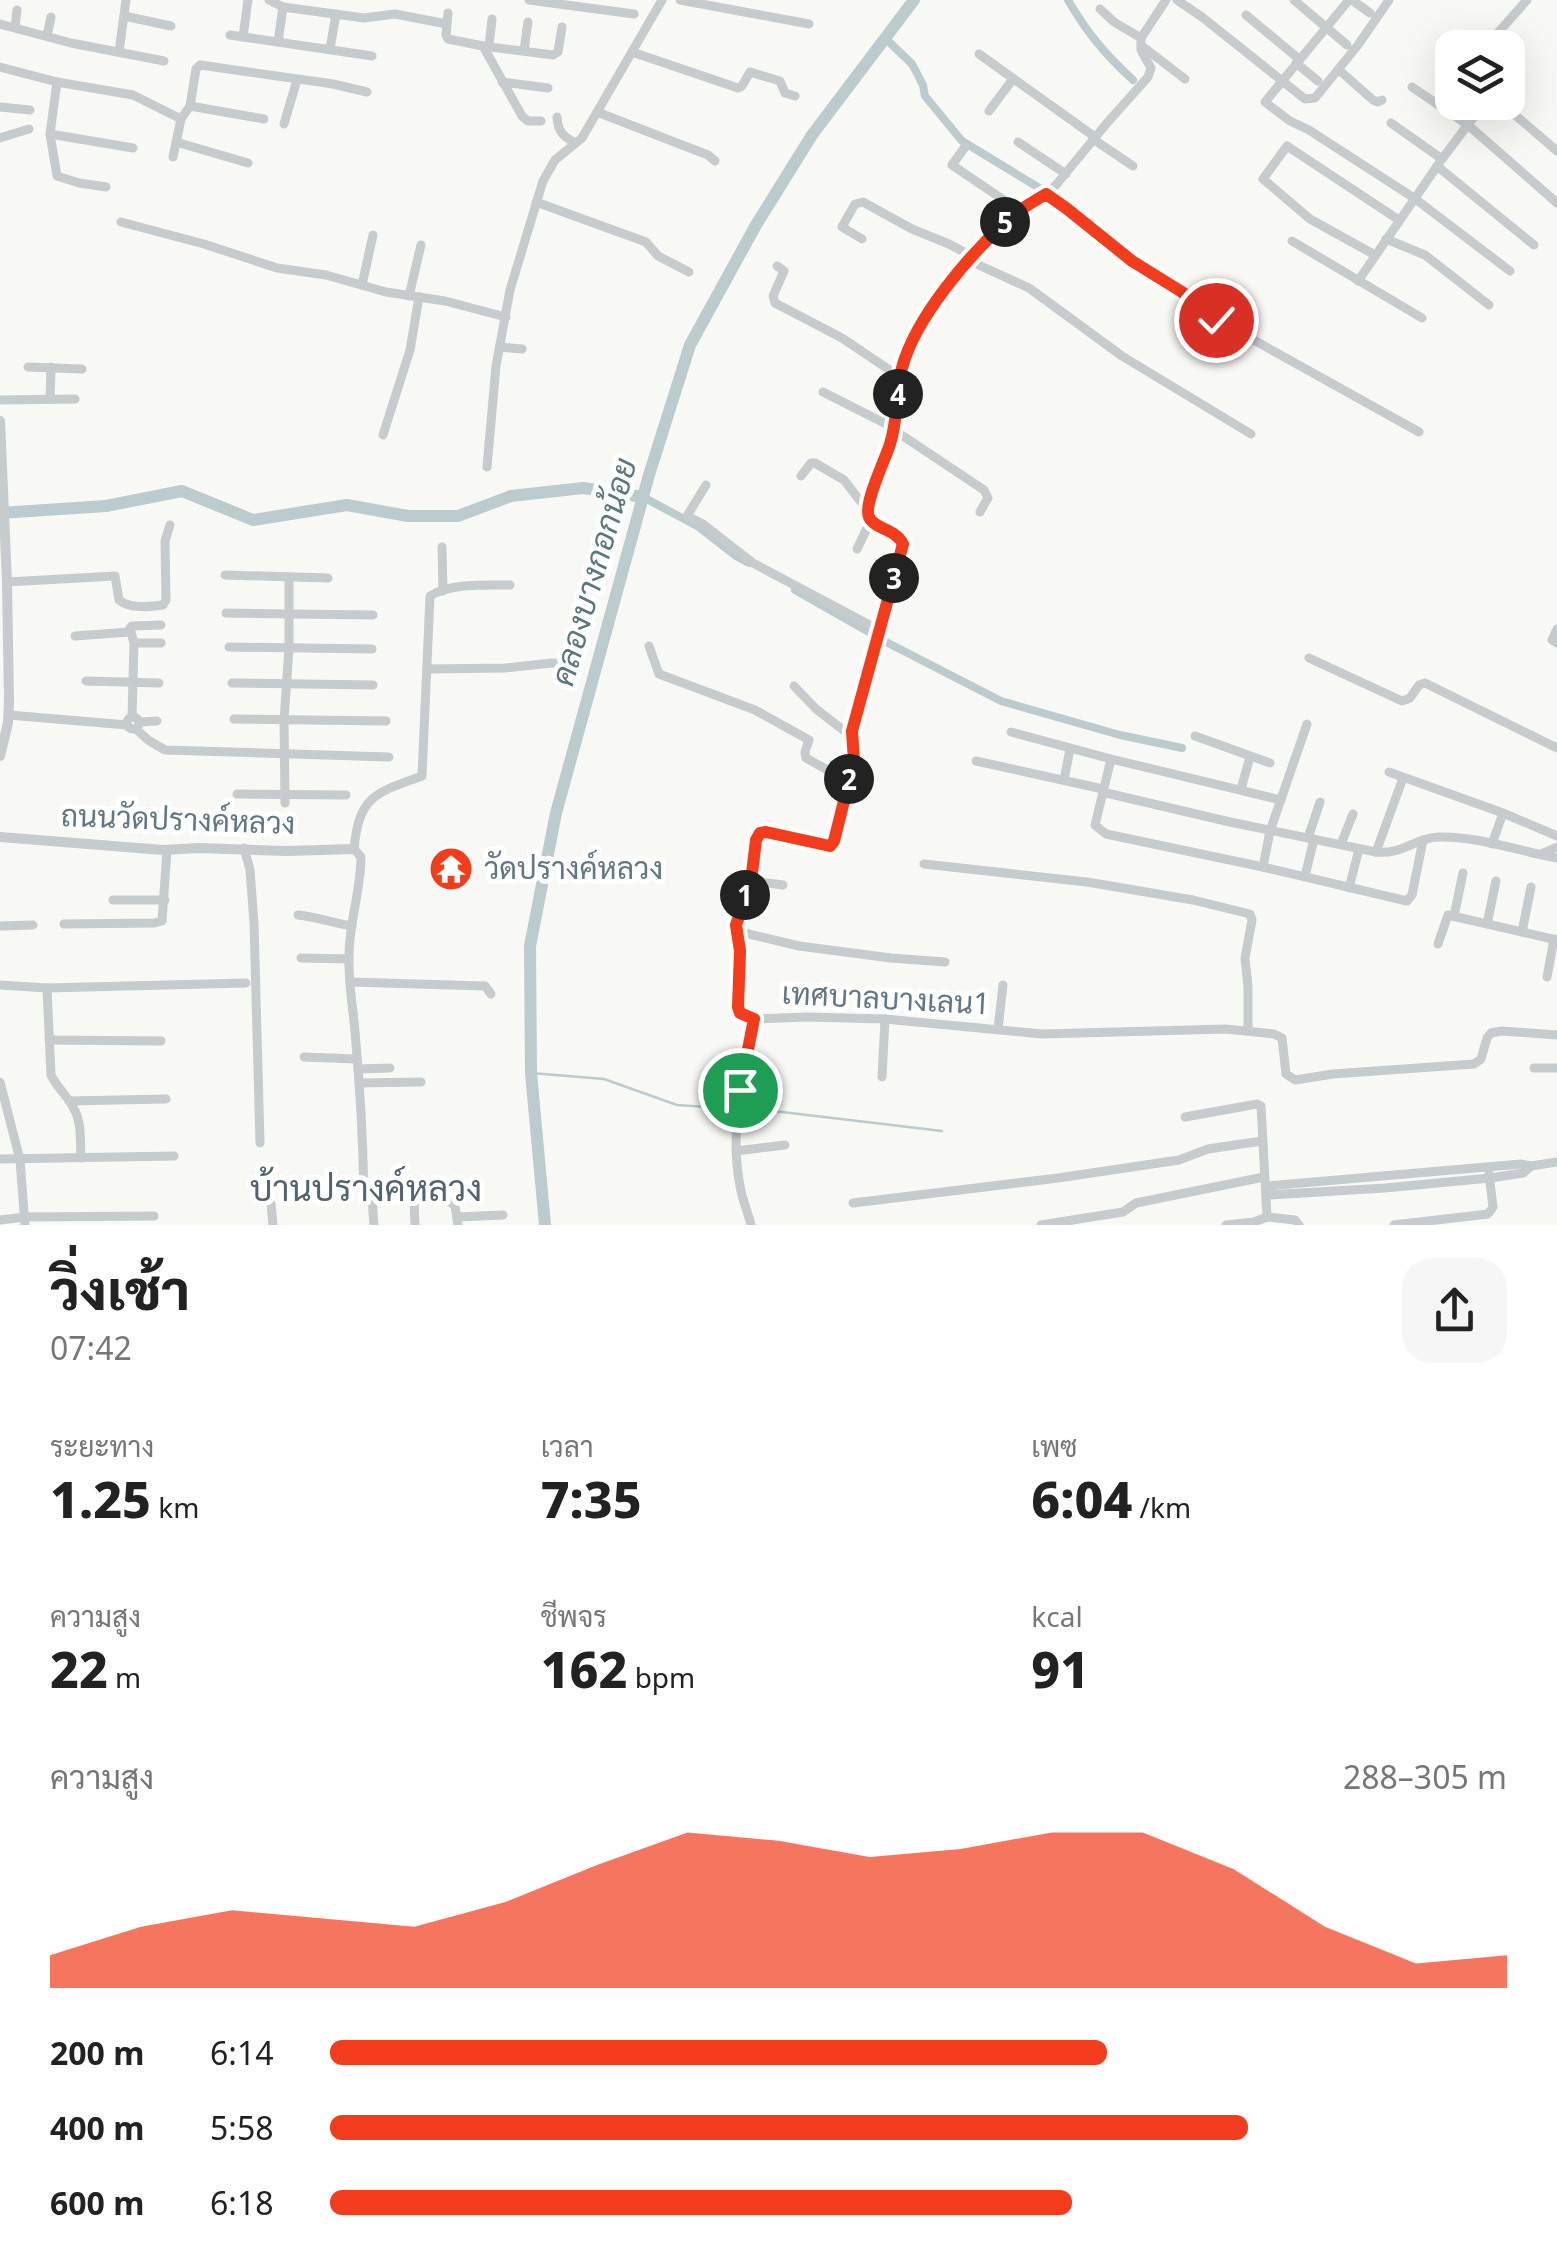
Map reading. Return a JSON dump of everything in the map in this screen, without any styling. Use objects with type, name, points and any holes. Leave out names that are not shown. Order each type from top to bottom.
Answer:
[{"type":"street","points":[[119,52],[126,0]]},
{"type":"street","points":[[243,37],[248,0]]},
{"type":"street","points":[[269,0],[283,7],[364,18],[395,14],[448,18],[446,35],[452,41],[555,55],[562,26]]},
{"type":"street","points":[[528,0],[634,14]]},
{"type":"street","points":[[487,467],[506,316],[518,258],[542,181],[555,160],[582,138],[662,0]]},
{"type":"street","points":[[680,0],[808,24]]},
{"type":"street","points":[[1140,42],[1166,0]]},
{"type":"street","points":[[1177,0],[1298,96],[1310,99],[1339,70],[1353,45],[1366,34],[1389,0]]},
{"type":"street","points":[[1294,0],[1353,45]]},
{"type":"street","points":[[1370,13],[1351,0],[1265,102],[1414,198],[1510,271]]},
{"type":"street","points":[[1500,30],[1527,0]]},
{"type":"street","points":[[278,42],[283,7]]},
{"type":"street","points":[[1100,9],[1185,78]]},
{"type":"street","points":[[15,27],[18,10]]},
{"type":"street","points":[[330,49],[336,14]]},
{"type":"street","points":[[1246,15],[1318,81]]},
{"type":"street","points":[[124,16],[171,26]]},
{"type":"street","points":[[47,36],[51,17]]},
{"type":"street","points":[[492,20],[486,46],[502,82],[524,119],[541,121]]},
{"type":"street","points":[[524,50],[528,22]]},
{"type":"street","points":[[0,24],[164,61]]},
{"type":"street","points":[[230,35],[372,56]]},
{"type":"street","points":[[857,550],[871,520],[869,506],[894,429],[900,377],[914,336],[939,297],[971,259],[1010,217],[1050,191],[1148,77],[1150,66],[1140,42]]},
{"type":"street","points":[[632,52],[738,88],[750,72],[755,72],[780,81],[785,93],[795,96]]},
{"type":"street","points":[[979,54],[1133,166]]},
{"type":"street","points":[[173,157],[177,117],[190,106],[200,65],[367,92]]},
{"type":"street","points":[[0,67],[133,95],[177,117]]},
{"type":"street","points":[[1339,70],[1373,100],[1382,100]]},
{"type":"street","points":[[989,112],[1012,79]]},
{"type":"street","points":[[284,124],[297,80]]},
{"type":"street","points":[[57,82],[50,134],[57,176],[106,187]]},
{"type":"street","points":[[502,82],[548,88]]},
{"type":"street","points":[[1412,87],[1468,125],[1557,203]]},
{"type":"street","points":[[190,106],[264,119]]},
{"type":"street","points":[[0,107],[30,110]]},
{"type":"street","points":[[597,112],[715,161]]},
{"type":"street","points":[[557,117],[558,129],[575,143]]},
{"type":"street","points":[[1358,280],[1472,120]]},
{"type":"street","points":[[1521,120],[1557,151]]},
{"type":"street","points":[[1391,123],[1534,244]]},
{"type":"street","points":[[0,138],[28,129]]},
{"type":"street","points":[[50,134],[133,148]]},
{"type":"street","points":[[176,142],[248,163]]},
{"type":"street","points":[[1018,142],[1066,174]]},
{"type":"street","points":[[1375,255],[1310,219],[1263,179],[1287,146],[1399,220]]},
{"type":"street","points":[[965,147],[952,165],[1020,211]]},
{"type":"street","points":[[1050,191],[1132,261],[1182,292],[1216,320],[1419,432]]},
{"type":"street","points":[[536,202],[646,242],[658,256],[689,272]]},
{"type":"street","points":[[862,239],[842,226],[855,204],[863,202],[1029,288],[1122,356],[1251,434]]},
{"type":"street","points":[[122,222],[277,268],[326,275],[506,316]]},
{"type":"street","points":[[362,285],[373,235]]},
{"type":"street","points":[[1386,240],[1425,255],[1489,305]]},
{"type":"street","points":[[1292,241],[1422,318]]},
{"type":"street","points":[[383,435],[410,350],[422,245]]},
{"type":"street","points":[[777,266],[784,271],[772,296],[775,303],[842,338],[900,377]]},
{"type":"street","points":[[500,348],[522,349]]},
{"type":"street","points":[[28,367],[82,368]]},
{"type":"street","points":[[50,400],[51,367]]},
{"type":"street","points":[[824,392],[894,429],[988,494],[980,512]]},
{"type":"street","points":[[0,400],[74,398]]},
{"type":"street","points":[[0,421],[5,533],[4,702],[8,715],[0,756]]},
{"type":"street","points":[[802,476],[815,463],[844,480],[869,506]]},
{"type":"street","points":[[706,484],[687,516],[754,563],[878,634]]},
{"type":"street","name":"เทศบาลบางเลน1","points":[[871,520],[899,536],[903,544],[851,736],[854,761],[832,844],[763,832],[756,840],[751,881],[737,919],[740,1013],[754,1019],[885,1020],[1042,1034],[1248,1030]]},
{"type":"street","points":[[4,578],[115,576],[122,603],[163,605],[165,541],[170,525]]},
{"type":"street","points":[[442,548],[443,591]]},
{"type":"street","points":[[226,576],[328,578]]},
{"type":"street","points":[[285,799],[289,578]]},
{"type":"street","points":[[503,1216],[457,1221],[455,1206],[446,1199],[372,1198],[364,1194],[349,959],[361,876],[361,856],[354,849],[360,812],[370,799],[422,776],[430,596],[437,591],[510,584]]},
{"type":"street","points":[[226,612],[373,615]]},
{"type":"street","points":[[161,625],[132,626],[133,723],[148,740],[165,750],[389,758]]},
{"type":"street","points":[[1557,629],[1552,640],[1557,643]]},
{"type":"street","points":[[74,636],[161,643]]},
{"type":"street","points":[[648,646],[657,671],[664,677],[772,718],[809,740],[806,758],[848,782]]},
{"type":"street","points":[[228,648],[372,650]]},
{"type":"street","points":[[1309,658],[1402,701],[1425,683],[1557,748]]},
{"type":"street","points":[[427,669],[552,663],[573,666]]},
{"type":"street","points":[[86,681],[160,683]]},
{"type":"street","points":[[232,683],[372,686]]},
{"type":"street","points":[[794,686],[851,736]]},
{"type":"street","points":[[8,715],[133,723],[157,720]]},
{"type":"street","points":[[234,719],[386,721]]},
{"type":"street","points":[[1264,868],[1270,830],[1307,724]]},
{"type":"street","points":[[1012,732],[1280,800]]},
{"type":"street","points":[[1195,736],[1270,763]]},
{"type":"street","points":[[1064,780],[1070,749]]},
{"type":"street","points":[[1241,789],[1250,757]]},
{"type":"street","points":[[1111,759],[1096,825],[1106,834],[1407,901],[1412,895],[1424,840]]},
{"type":"street","points":[[976,761],[1376,852],[1400,851],[1438,837],[1557,858]]},
{"type":"street","points":[[1389,772],[1557,836]]},
{"type":"street","points":[[1376,852],[1404,778]]},
{"type":"street","points":[[238,794],[285,799],[346,795]]},
{"type":"street","points":[[1305,876],[1320,802]]},
{"type":"street","points":[[1492,844],[1503,813]]},
{"type":"street","points":[[1341,844],[1353,814]]},
{"type":"street","name":"ถนนวัดปรางค์หลวง","points":[[0,837],[168,850],[354,849]]},
{"type":"street","points":[[1541,854],[1557,847]]},
{"type":"street","points":[[244,848],[252,893],[260,1143]]},
{"type":"street","points":[[1349,888],[1359,848]]},
{"type":"street","points":[[64,924],[160,922],[164,917],[168,850]]},
{"type":"street","points":[[924,864],[1087,882],[1250,914],[1244,964],[1248,1030],[1282,1038],[1286,1074],[1295,1080],[1474,1064],[1481,1059],[1491,1033],[1557,1034]]},
{"type":"street","points":[[1454,916],[1463,873]]},
{"type":"street","points":[[751,881],[783,885]]},
{"type":"street","points":[[1487,924],[1496,881]]},
{"type":"street","points":[[1522,932],[1530,887]]},
{"type":"street","points":[[113,900],[165,900]]},
{"type":"street","points":[[298,915],[352,926]]},
{"type":"street","points":[[1438,944],[1448,915],[1556,939],[1547,977]]},
{"type":"street","points":[[0,926],[34,925]]},
{"type":"street","points":[[736,932],[799,946],[946,962]]},
{"type":"street","points":[[302,958],[349,959]]},
{"type":"street","points":[[350,982],[485,986],[491,994]]},
{"type":"street","points":[[0,985],[48,988],[246,983]]},
{"type":"street","points":[[998,1029],[1004,985]]},
{"type":"street","points":[[48,988],[51,1075],[78,1120],[80,1158]]},
{"type":"street","points":[[751,1225],[739,1183],[736,1112],[754,1019]]},
{"type":"street","points":[[882,1077],[885,1020]]},
{"type":"street","points":[[49,1040],[161,1041]]},
{"type":"street","points":[[304,1057],[390,1068]]},
{"type":"street","points":[[1534,1068],[1557,1068]]},
{"type":"street","points":[[0,1082],[20,1160],[25,1221]]},
{"type":"street","points":[[359,1083],[420,1082]]},
{"type":"street","points":[[69,1101],[166,1099]]},
{"type":"street","points":[[1185,1117],[1261,1106],[1267,1218]]},
{"type":"street","points":[[853,1203],[1179,1160],[1208,1149],[1262,1141]]},
{"type":"street","points":[[736,1151],[785,1146]]},
{"type":"street","points":[[0,1160],[174,1156]]},
{"type":"street","points":[[1042,1225],[1126,1210],[1136,1203],[1266,1186],[1332,1186],[1489,1172],[1524,1173],[1532,1166],[1557,1162]]},
{"type":"street","points":[[1394,1225],[1488,1214],[1493,1210],[1489,1172]]},
{"type":"street","points":[[265,1174],[265,1197],[273,1225]]},
{"type":"street","points":[[372,1198],[374,1225]]},
{"type":"street","points":[[414,1199],[414,1225]]},
{"type":"street","points":[[1126,1210],[1129,1225]]},
{"type":"street","points":[[0,1220],[154,1216]]},
{"type":"street","points":[[1226,1225],[1267,1218],[1295,1220],[1299,1225]]},
{"type":"waterway","name":"คลองบางกอกน้อย","points":[[545,1225],[531,1073],[530,946],[556,813],[649,475],[690,345],[756,225],[812,135],[914,0]]},
{"type":"waterway","points":[[1068,0],[1097,43],[1133,80]]},
{"type":"waterway","points":[[885,38],[912,64],[925,96],[962,141],[1041,189]]},
{"type":"waterway","points":[[0,513],[106,506],[182,491],[253,520],[347,505],[408,516],[458,516],[511,496],[583,488],[643,497]]},
{"type":"waterway","points":[[643,497],[699,527],[749,563]]},
{"type":"waterway","points":[[795,590],[1001,701],[1182,748]]},
{"type":"waterway","points":[[531,1073],[604,1079],[677,1105],[782,1112],[942,1131]]},
{"type":"place","name":"วัดปรางค์หลวง","points":[[451,869]]},
{"type":"district","name":"บ้านปรางค์หลวง","points":[[366,1189]]},
{"type":"route","points":[[740,1090],[754,1019],[740,1013],[738,1007],[737,919],[751,881],[760,833],[830,846],[834,841],[854,761],[852,731],[903,544],[899,536],[871,520],[869,506],[894,430],[902,369],[923,320],[972,257],[1010,217],[1046,194],[1216,320]]}]
